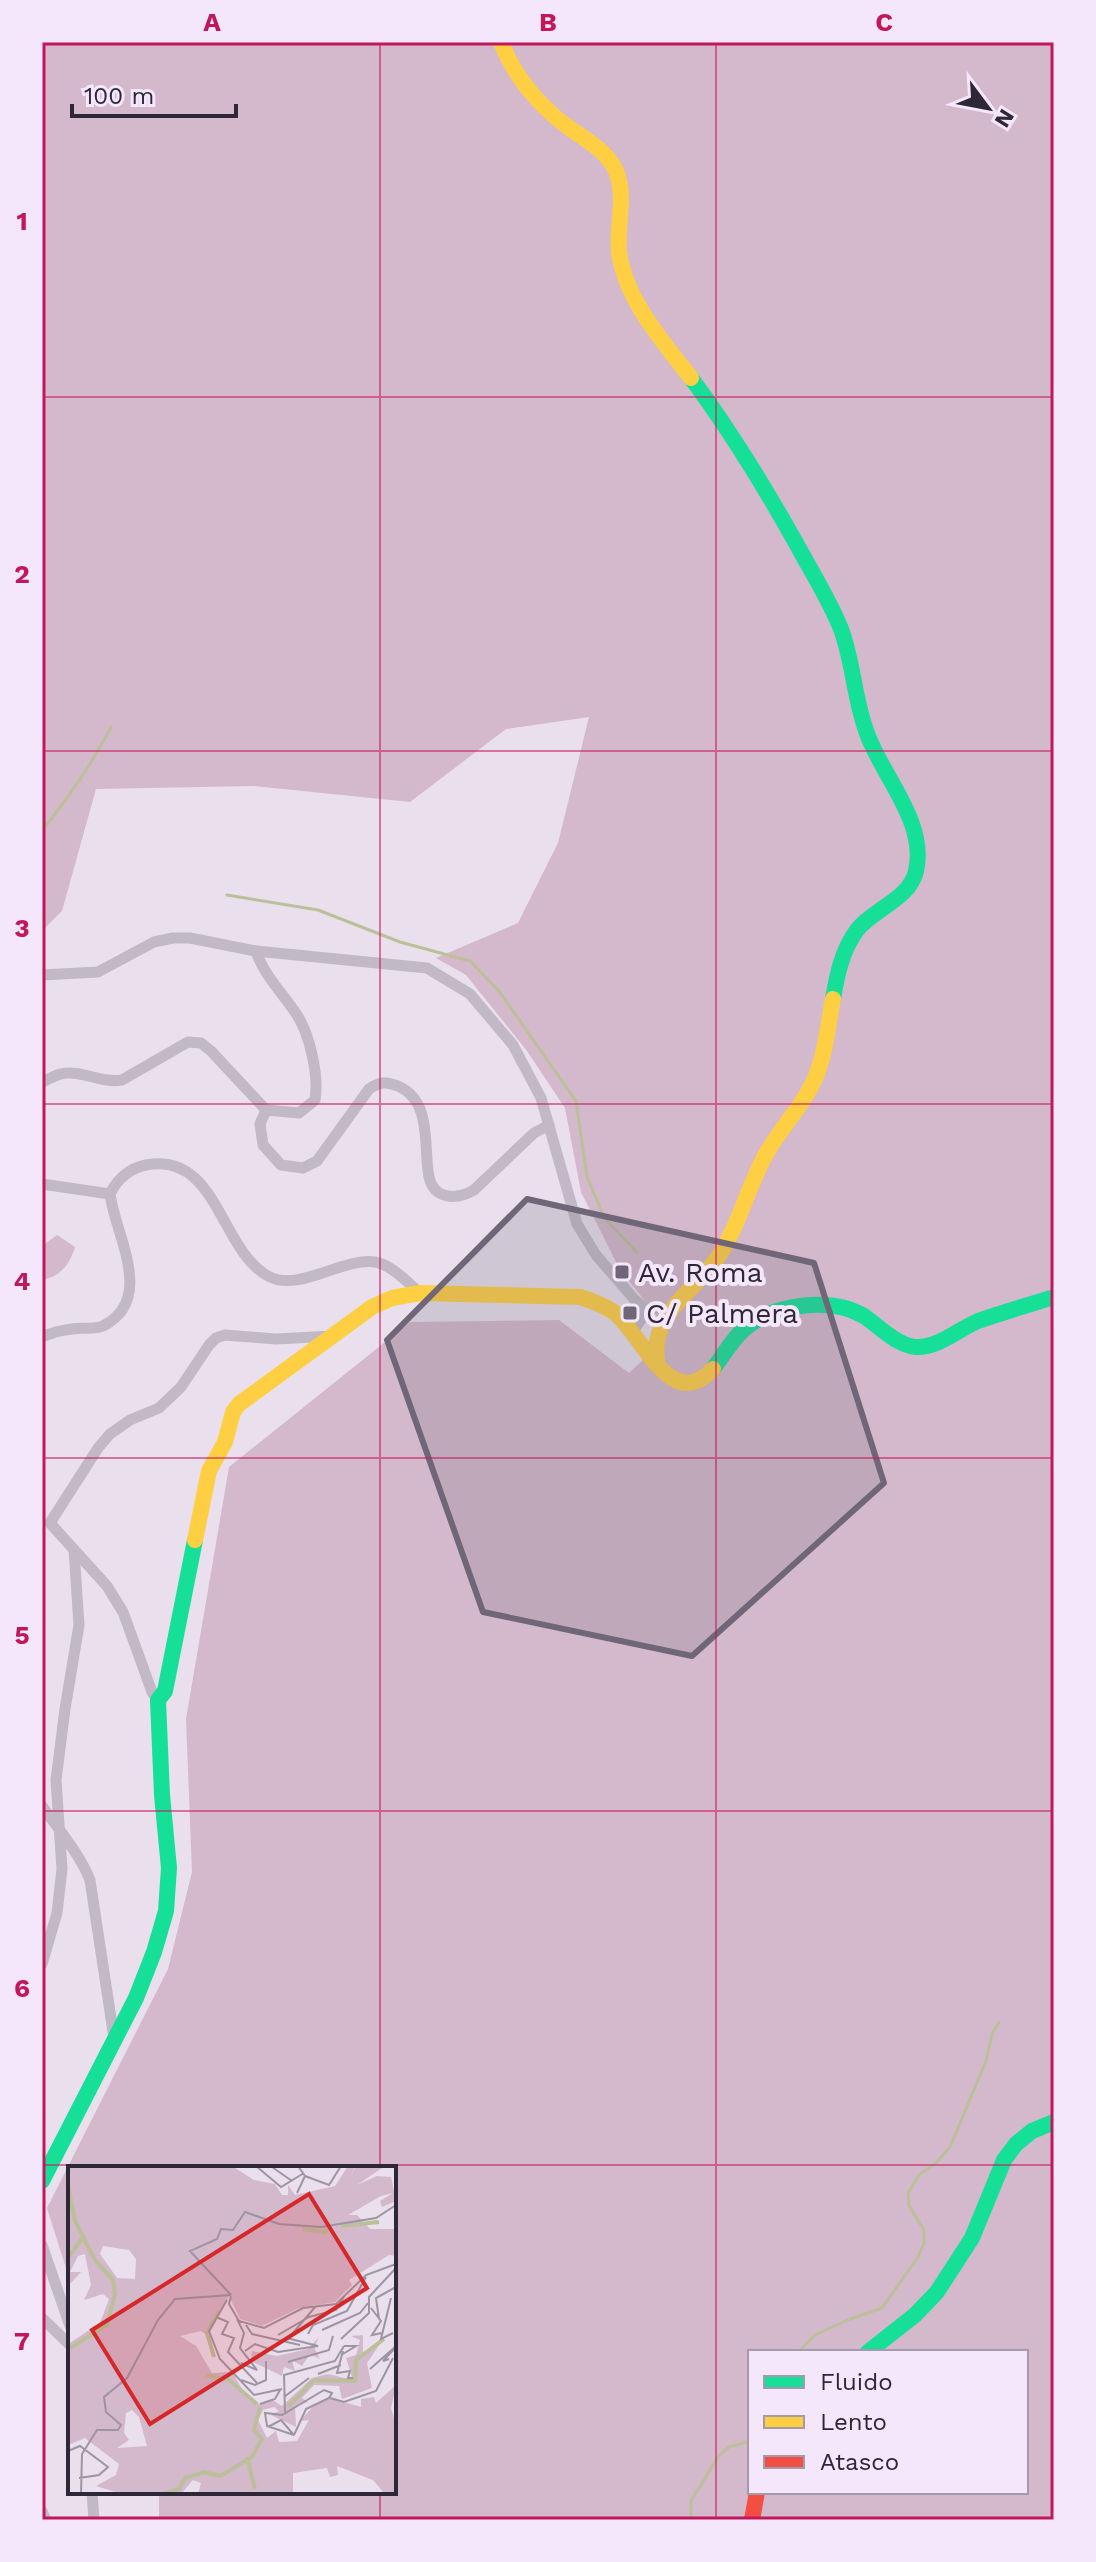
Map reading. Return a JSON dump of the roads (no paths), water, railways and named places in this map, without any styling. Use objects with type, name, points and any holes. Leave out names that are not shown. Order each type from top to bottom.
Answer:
[{"type":"street","points":[[42,975],[98,972],[154,942],[173,938],[190,938],[256,951],[427,968],[439,974],[470,994],[513,1045],[541,1098],[577,1224],[648,1338],[721,1256],[772,1142],[808,1093],[819,1069],[834,990],[852,936],[865,919],[913,882],[917,846],[912,825],[866,733],[837,620],[765,492],[709,404],[638,304],[619,252],[618,179],[612,163],[595,146],[562,123],[533,94],[515,70],[501,42]]},
{"type":"street","points":[[42,1082],[62,1073],[110,1082],[122,1080],[188,1042],[201,1043],[266,1110],[299,1113],[309,1108],[315,1100],[317,1089],[313,1058],[299,1018],[260,966],[256,951]]},
{"type":"street","points":[[266,1110],[260,1124],[263,1145],[281,1165],[303,1168],[317,1161],[369,1089],[379,1082],[402,1087],[410,1095],[425,1123],[429,1178],[440,1193],[452,1199],[474,1190],[534,1133],[549,1125]]},
{"type":"street","points":[[42,1337],[71,1329],[100,1328],[121,1311],[129,1287],[130,1265],[112,1212],[110,1194],[119,1179],[137,1167],[163,1162],[197,1179],[256,1268],[271,1278],[287,1281],[361,1262],[377,1262],[391,1269],[420,1293]]},
{"type":"street","points":[[42,1184],[110,1194]]},
{"type":"street","points":[[158,1700],[165,1691],[209,1471],[225,1442],[233,1412],[247,1398],[382,1302],[420,1293],[580,1297],[637,1320],[655,1321],[654,1348],[662,1368]]},
{"type":"street","points":[[637,1320],[662,1368],[684,1384],[697,1382],[709,1373],[731,1341],[747,1326],[809,1304],[832,1302],[856,1311],[911,1346],[931,1345],[990,1317],[1054,1297]]},
{"type":"street","points":[[637,1320],[652,1309],[673,1308]]},
{"type":"street","points":[[42,2181],[144,1980],[169,1896],[158,1700],[152,1692],[123,1612],[107,1586],[46,1523],[110,1434],[130,1420],[159,1408],[181,1387],[216,1338],[225,1335],[276,1339],[333,1336]]},
{"type":"street","points":[[42,1964],[57,1913],[62,1869],[56,1780],[79,1625],[74,1550]]},
{"type":"street","points":[[42,1806],[86,1869],[90,1880],[114,2038]]},
{"type":"street","points":[[870,2350],[930,2301],[964,2256],[1007,2152],[1025,2134],[1054,2122]]},
{"type":"street","points":[[42,2245],[68,2320]]},
{"type":"street","points":[[42,2318],[68,2343]]},
{"type":"street","points":[[92,2494],[94,2520]]},
{"type":"street","points":[[752,2520],[757,2494]]},
{"type":"street","points":[[42,2511],[46,2520]]},
{"type":"waterway","points":[[42,831],[79,780],[111,727]]},
{"type":"waterway","points":[[227,895],[318,910],[400,942],[470,961],[499,991],[576,1101],[587,1177],[605,1219],[637,1252]]},
{"type":"waterway","points":[[800,2350],[815,2335],[882,2308],[918,2257],[924,2243],[924,2230],[909,2206],[908,2193],[919,2175],[936,2163],[950,2147],[999,2022]]},
{"type":"waterway","points":[[691,2520],[691,2501],[718,2457],[729,2447],[748,2442]]},
{"type":"place","name":"Av. Roma","points":[[622,1272]]},
{"type":"place","name":"C/ Palmera","points":[[630,1313]]}]
